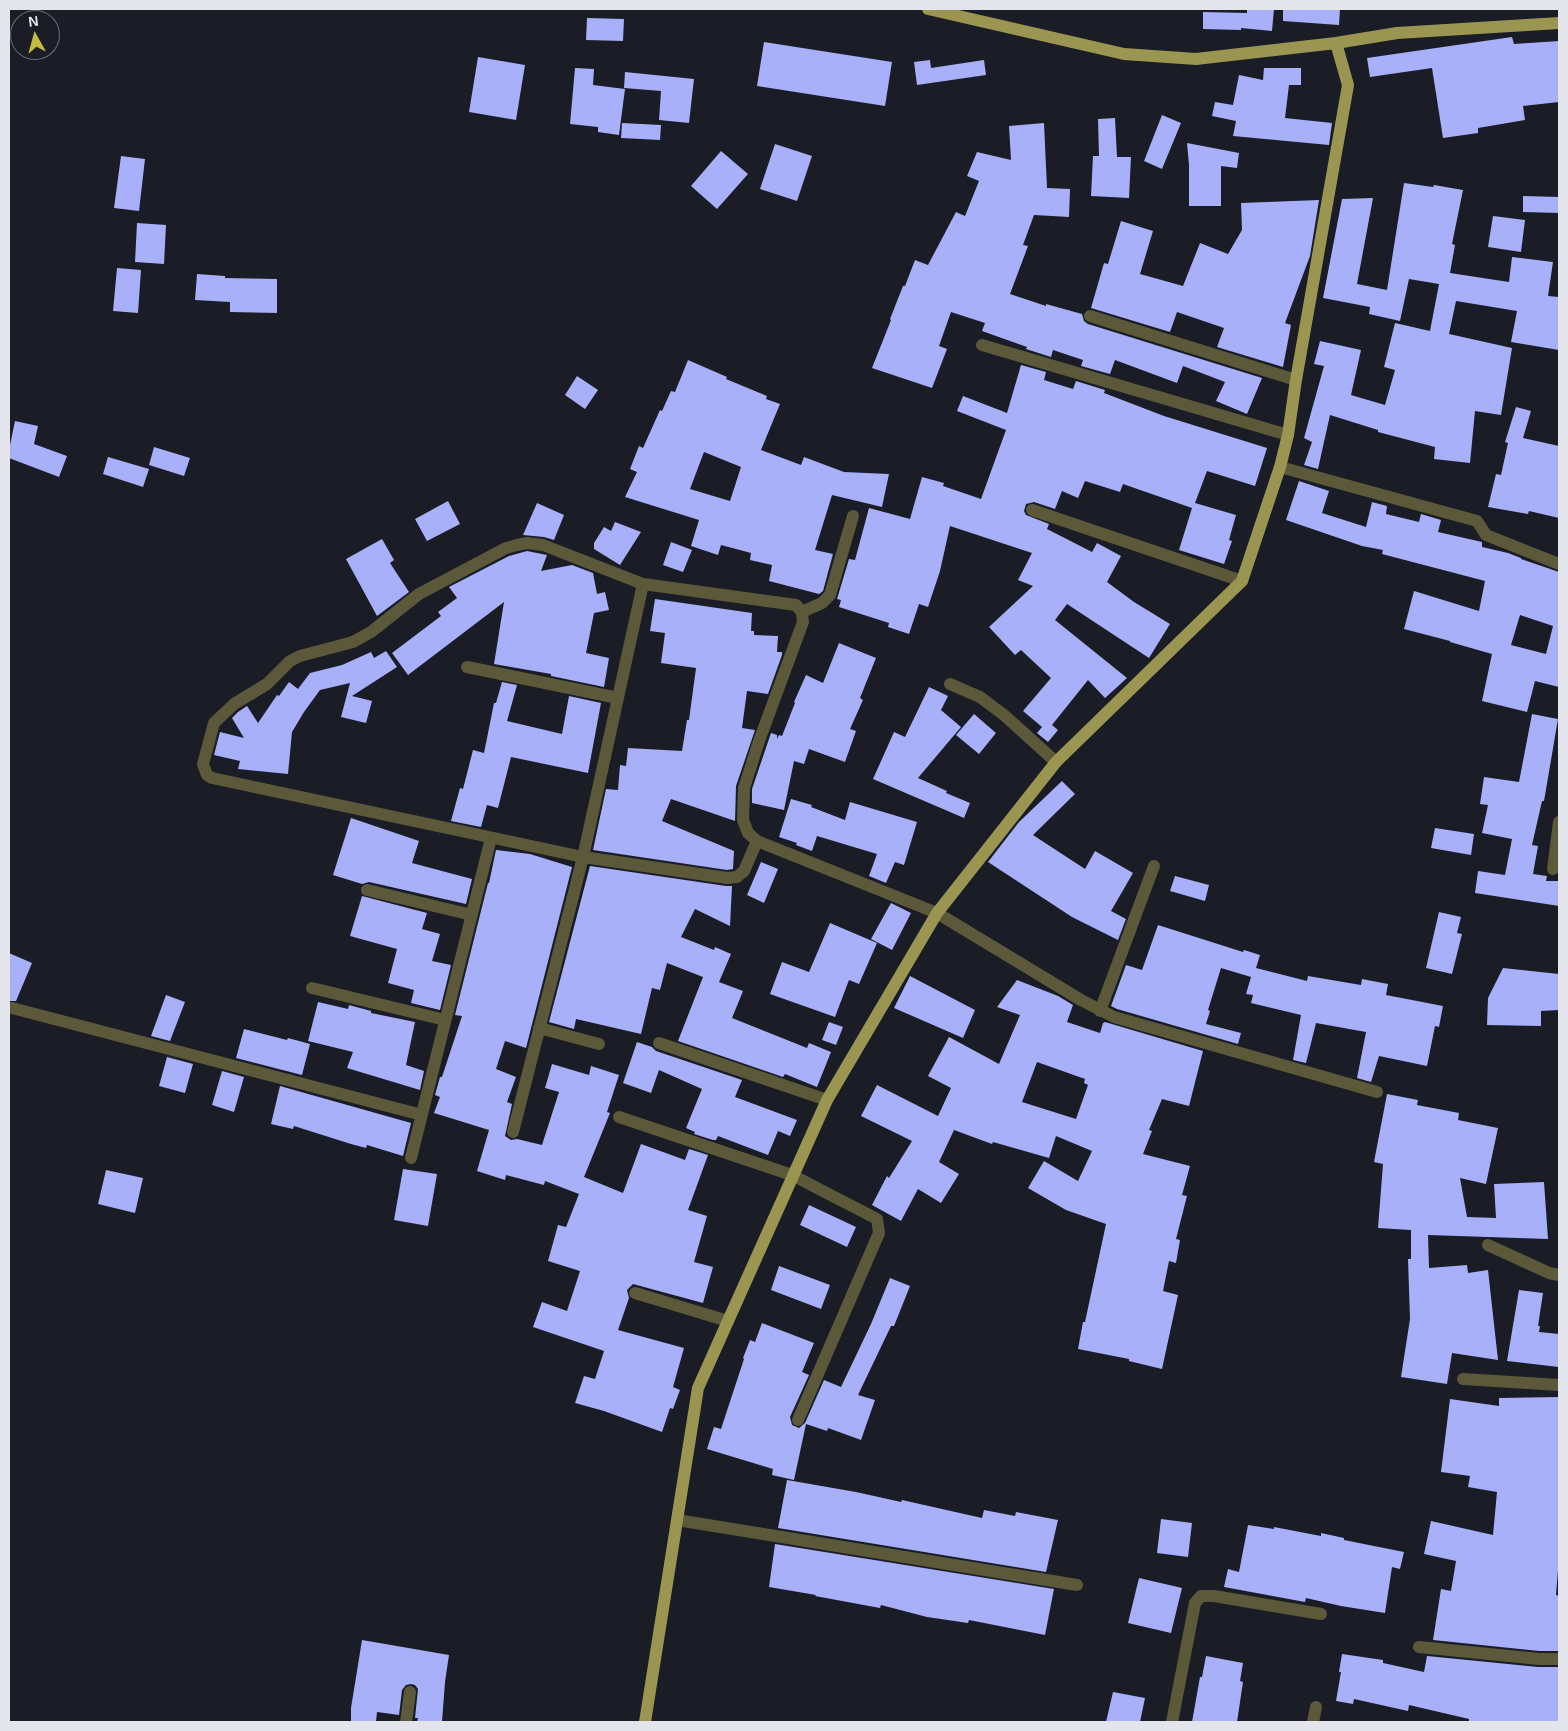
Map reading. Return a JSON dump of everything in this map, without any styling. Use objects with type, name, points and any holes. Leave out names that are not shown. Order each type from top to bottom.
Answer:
[{"type":"main road","points":[[928,9],[1124,54],[1196,59],[1336,43],[1397,33],[1559,23]]},
{"type":"main road","points":[[645,1722],[698,1388],[827,1100],[937,913],[1056,762],[1242,581],[1280,467],[1288,435],[1348,85],[1336,43]]},
{"type":"street","points":[[1090,316],[1296,380]]},
{"type":"street","points":[[982,345],[1288,435]]},
{"type":"street","points":[[1280,467],[1477,521],[1486,534],[1559,564]]},
{"type":"street","points":[[1032,510],[1242,581]]},
{"type":"street","points":[[802,612],[822,603],[830,595],[853,516]]},
{"type":"street","points":[[757,841],[744,871],[737,877],[727,878],[583,857],[212,778],[207,775],[203,764],[214,723],[234,704],[267,684],[290,661],[300,656],[353,642],[371,632],[419,594],[506,548],[527,543],[543,545],[643,584],[786,602],[796,605],[802,612],[803,622],[759,741],[744,788],[742,820],[748,833],[757,841],[937,913],[1100,1011],[1114,1017],[1377,1092]]},
{"type":"street","points":[[513,1132],[583,857],[643,584]]},
{"type":"street","points":[[467,667],[618,698]]},
{"type":"street","points":[[950,684],[980,698],[1004,715],[1056,762]]},
{"type":"street","points":[[1553,869],[1559,822]]},
{"type":"street","points":[[412,1158],[491,838]]},
{"type":"street","points":[[1100,1011],[1154,866]]},
{"type":"street","points":[[366,890],[472,915]]},
{"type":"street","points":[[312,988],[446,1020]]},
{"type":"street","points":[[12,1008],[422,1115]]},
{"type":"street","points":[[539,1028],[599,1044]]},
{"type":"street","points":[[659,1043],[827,1100]]},
{"type":"street","points":[[619,1117],[792,1175],[877,1219],[880,1233],[798,1420]]},
{"type":"street","points":[[1488,1245],[1549,1273],[1559,1274]]},
{"type":"street","points":[[635,1293],[728,1321]]},
{"type":"street","points":[[1463,1378],[1559,1384]]},
{"type":"street","points":[[677,1520],[1077,1585]]},
{"type":"street","points":[[1172,1722],[1195,1603],[1201,1596],[1214,1596],[1321,1614]]},
{"type":"street","points":[[1419,1647],[1559,1660]]},
{"type":"street","points":[[406,1722],[410,1692]]},
{"type":"street","points":[[1313,1722],[1316,1707]]},
{"type":"building","points":[[1247,9],[1274,9],[1272,31],[1241,28],[1241,30],[1203,29],[1203,12],[1247,13]]},
{"type":"building","points":[[1283,9],[1340,9],[1339,25],[1283,21]]},
{"type":"building","points":[[587,18],[624,19],[623,41],[586,40]]},
{"type":"building","points":[[1512,37],[1514,44],[1559,41],[1559,102],[1523,106],[1525,120],[1478,128],[1478,133],[1443,138],[1432,68],[1370,77],[1367,58]]},
{"type":"building","points":[[764,42],[892,62],[885,106],[757,86]]},
{"type":"building","points":[[478,57],[525,65],[516,120],[469,112]]},
{"type":"building","points":[[930,60],[931,68],[984,60],[986,75],[917,85],[914,62]]},
{"type":"building","points":[[575,68],[594,69],[593,85],[625,89],[619,135],[598,132],[598,127],[570,124]]},
{"type":"building","points":[[1264,68],[1301,68],[1301,85],[1289,85],[1285,118],[1332,123],[1329,145],[1233,136],[1236,121],[1212,116],[1215,102],[1233,105],[1239,75],[1263,80]]},
{"type":"building","points":[[625,72],[694,79],[689,123],[659,120],[661,91],[624,88]]},
{"type":"building","points":[[1162,115],[1181,123],[1162,169],[1144,161]]},
{"type":"building","points":[[1115,118],[1117,157],[1131,157],[1129,198],[1091,196],[1093,156],[1099,156],[1098,119]]},
{"type":"building","points":[[622,123],[661,125],[660,140],[621,138]]},
{"type":"building","points":[[1044,123],[1047,188],[1070,189],[1069,217],[1034,215],[1023,245],[1028,246],[1010,294],[1046,306],[1046,304],[1082,314],[1084,321],[1088,324],[1262,378],[1247,414],[1216,401],[1225,382],[1183,366],[1177,383],[1115,360],[1110,374],[1081,366],[1083,360],[1053,350],[1051,357],[1026,349],[1027,347],[982,331],[985,323],[951,312],[939,346],[947,349],[932,388],[872,368],[903,286],[905,286],[915,260],[928,265],[956,212],[965,216],[979,181],[967,176],[977,152],[1011,160],[1009,126]]},
{"type":"building","points":[[1187,143],[1239,153],[1237,168],[1221,166],[1221,206],[1189,206]]},
{"type":"building","points":[[775,144],[812,156],[797,201],[760,189]]},
{"type":"building","points":[[721,151],[748,174],[717,209],[691,186]]},
{"type":"building","points":[[121,156],[145,159],[139,211],[114,208]]},
{"type":"building","points":[[1404,183],[1433,187],[1434,185],[1463,190],[1452,244],[1455,245],[1450,273],[1509,282],[1512,257],[1553,262],[1548,296],[1559,297],[1559,350],[1511,342],[1517,311],[1456,301],[1449,334],[1512,348],[1501,415],[1475,411],[1470,463],[1434,459],[1435,447],[1378,432],[1378,430],[1330,415],[1318,469],[1304,465],[1312,442],[1304,438],[1324,366],[1314,364],[1320,341],[1361,350],[1351,395],[1385,405],[1395,370],[1384,367],[1395,323],[1430,331],[1439,284],[1409,279],[1400,321],[1369,314],[1370,307],[1323,298],[1342,199],[1373,198],[1357,284],[1387,290]]},
{"type":"building","points":[[1523,196],[1559,197],[1559,213],[1523,212]]},
{"type":"building","points":[[1319,200],[1310,256],[1285,323],[1291,325],[1283,367],[1217,347],[1224,328],[1177,312],[1170,332],[1091,308],[1104,263],[1108,264],[1121,221],[1153,231],[1140,274],[1183,286],[1200,243],[1228,254],[1242,230],[1241,203]]},
{"type":"building","points":[[1493,216],[1525,220],[1521,252],[1488,247]]},
{"type":"building","points":[[137,223],[166,225],[164,264],[135,262]]},
{"type":"building","points":[[117,268],[141,270],[138,313],[113,311]]},
{"type":"building","points":[[197,274],[225,276],[225,278],[277,279],[277,313],[230,312],[230,302],[195,300]]},
{"type":"building","points":[[688,360],[727,377],[726,379],[767,396],[766,399],[780,404],[761,450],[801,465],[804,457],[844,472],[889,474],[882,507],[832,495],[815,550],[833,554],[823,591],[819,594],[769,581],[772,565],[750,560],[751,553],[721,545],[718,555],[691,546],[699,520],[625,497],[637,472],[630,469],[639,446],[643,448],[660,410],[662,411],[671,391],[675,392]],"holes":[[[704,452],[741,467],[730,501],[690,489]]]},
{"type":"building","points":[[1021,365],[1046,372],[1044,380],[1073,389],[1076,381],[1105,390],[1104,393],[1164,416],[1267,448],[1255,486],[1207,471],[1195,503],[1236,515],[1229,540],[1232,541],[1224,564],[1179,550],[1192,508],[1123,484],[1120,492],[1085,481],[1078,498],[1062,491],[1055,509],[1034,502],[1026,504],[1024,511],[1026,515],[1049,524],[1047,529],[1092,552],[1097,543],[1121,556],[1107,582],[1134,602],[1170,624],[1149,658],[1067,604],[1055,620],[1127,678],[1105,698],[1088,680],[1052,725],[1058,730],[1048,742],[1037,733],[1042,727],[1023,711],[1051,678],[1021,650],[1015,655],[989,627],[1033,586],[1018,580],[1032,553],[950,526],[940,571],[928,607],[919,604],[909,634],[888,627],[889,623],[839,607],[841,600],[837,599],[849,559],[855,560],[869,508],[910,519],[922,477],[944,483],[943,486],[981,499],[1006,430],[957,411],[963,396],[1007,413]]},
{"type":"building","points":[[577,376],[598,390],[585,409],[565,395]]},
{"type":"building","points":[[1516,407],[1531,411],[1523,438],[1559,446],[1559,518],[1529,511],[1528,514],[1488,507],[1496,474],[1501,475],[1508,443],[1505,442]]},
{"type":"building","points":[[15,421],[38,426],[34,444],[67,456],[59,477],[9,458]]},
{"type":"building","points":[[154,447],[190,458],[184,476],[149,465]]},
{"type":"building","points":[[108,457],[149,469],[143,487],[103,474]]},
{"type":"building","points":[[1299,481],[1329,491],[1322,513],[1366,527],[1372,502],[1387,506],[1386,514],[1419,522],[1421,514],[1441,520],[1438,532],[1482,542],[1482,547],[1508,553],[1559,572],[1559,687],[1535,681],[1527,712],[1482,701],[1492,654],[1404,629],[1414,591],[1479,611],[1485,581],[1382,554],[1383,550],[1362,546],[1286,520]],"holes":[[[1520,615],[1553,626],[1546,654],[1511,645]]]},
{"type":"building","points":[[448,501],[460,524],[427,541],[415,519]]},
{"type":"building","points":[[537,503],[564,515],[554,540],[523,535]]},
{"type":"building","points":[[615,522],[641,532],[620,565],[594,549],[594,543],[604,527],[611,531]]},
{"type":"building","points":[[382,539],[394,560],[390,563],[409,592],[377,616],[346,559]]},
{"type":"building","points":[[671,542],[692,550],[683,572],[663,565]]},
{"type":"building","points":[[527,551],[547,555],[541,571],[572,565],[593,573],[597,594],[605,592],[609,610],[594,613],[586,653],[609,658],[604,687],[551,676],[551,674],[494,664],[504,602],[408,675],[392,653],[441,616],[438,612],[457,598],[449,587],[509,556]]},
{"type":"building","points":[[655,599],[752,613],[751,631],[754,631],[754,635],[778,636],[777,652],[782,652],[782,655],[768,694],[747,691],[742,728],[755,730],[736,786],[735,821],[671,799],[662,821],[734,851],[733,869],[727,870],[593,850],[606,789],[618,790],[620,765],[626,766],[628,748],[682,751],[687,720],[689,720],[696,668],[661,663],[665,633],[650,631]]},
{"type":"building","points":[[839,643],[876,658],[860,698],[863,700],[850,729],[856,731],[845,762],[809,749],[804,764],[794,761],[784,810],[752,803],[752,789],[771,733],[777,735],[777,739],[779,735],[782,736],[806,675],[823,683]]},
{"type":"building","points":[[386,651],[397,667],[352,696],[372,701],[366,723],[341,717],[350,683],[320,690],[292,732],[288,774],[238,769],[240,761],[214,755],[220,732],[244,738],[232,718],[247,706],[258,723],[277,695],[279,696],[289,682],[298,689],[310,673],[342,665],[371,652],[374,658]]},
{"type":"building","points":[[502,682],[517,685],[507,721],[562,734],[569,696],[601,703],[588,773],[511,757],[498,808],[487,805],[481,827],[451,821],[460,788],[463,789],[473,750],[484,753],[494,703],[496,703]]},
{"type":"building","points":[[929,687],[948,696],[941,710],[961,727],[918,778],[970,803],[964,818],[873,779],[894,732],[905,737]]},
{"type":"building","points":[[974,714],[996,733],[979,754],[956,735]]},
{"type":"building","points":[[1532,714],[1558,719],[1544,801],[1542,801],[1532,845],[1538,846],[1533,874],[1547,876],[1546,881],[1559,881],[1559,906],[1475,893],[1478,871],[1505,875],[1512,839],[1482,833],[1488,805],[1480,804],[1484,777],[1519,782]]},
{"type":"building","points":[[1062,781],[1075,794],[1033,835],[1085,869],[1095,851],[1133,873],[1111,911],[1126,919],[1118,940],[1072,917],[988,862],[1019,822]]},
{"type":"building","points":[[791,799],[812,805],[811,807],[845,820],[850,802],[917,822],[904,865],[895,862],[886,883],[869,876],[877,854],[817,836],[812,851],[796,845],[797,843],[779,837]]},
{"type":"building","points":[[351,818],[419,841],[412,863],[472,879],[466,904],[369,882],[362,884],[333,875]]},
{"type":"building","points":[[1435,828],[1474,834],[1471,855],[1431,848]]},
{"type":"building","points":[[496,850],[530,854],[572,867],[526,1048],[505,1041],[496,1069],[516,1077],[507,1102],[512,1104],[505,1136],[511,1140],[517,1139],[542,1145],[559,1092],[545,1088],[552,1064],[589,1075],[591,1066],[619,1075],[607,1112],[610,1113],[584,1177],[623,1193],[641,1144],[685,1160],[689,1149],[708,1155],[688,1210],[707,1216],[694,1262],[713,1267],[703,1303],[633,1284],[627,1290],[629,1298],[618,1330],[684,1348],[673,1387],[680,1390],[673,1409],[670,1408],[662,1432],[604,1411],[575,1403],[584,1376],[595,1379],[604,1351],[533,1327],[542,1302],[567,1311],[580,1271],[548,1261],[558,1225],[566,1227],[579,1194],[545,1181],[544,1185],[506,1175],[505,1180],[477,1171],[489,1130],[434,1113],[440,1097],[435,1095],[440,1077],[442,1077],[462,1016],[455,1015]]},
{"type":"building","points":[[761,862],[778,869],[764,903],[747,895]]},
{"type":"building","points":[[590,866],[732,886],[730,926],[695,909],[681,937],[714,950],[715,947],[731,954],[719,982],[743,991],[732,1018],[807,1048],[809,1043],[831,1052],[817,1087],[785,1074],[783,1077],[678,1041],[703,977],[667,963],[660,990],[652,988],[641,1034],[576,1019],[574,1029],[549,1022]]},
{"type":"building","points":[[1175,876],[1209,885],[1205,901],[1170,891]]},
{"type":"building","points":[[362,896],[427,913],[422,929],[440,934],[432,961],[451,965],[440,1010],[411,1003],[414,990],[388,983],[397,949],[350,936]]},
{"type":"building","points":[[891,903],[911,913],[892,950],[871,939]]},
{"type":"building","points":[[1439,912],[1461,917],[1457,933],[1462,934],[1452,974],[1426,968]]},
{"type":"building","points":[[830,923],[877,943],[859,984],[849,980],[835,1017],[770,994],[782,962],[809,972]]},
{"type":"building","points":[[1158,925],[1243,952],[1244,950],[1260,955],[1256,968],[1307,981],[1308,976],[1361,985],[1362,979],[1388,984],[1386,995],[1443,1006],[1439,1027],[1435,1026],[1427,1066],[1379,1056],[1371,1082],[1357,1078],[1366,1032],[1316,1023],[1306,1063],[1293,1060],[1301,1015],[1251,1003],[1253,995],[1246,994],[1251,977],[1221,968],[1208,1010],[1210,1011],[1206,1024],[1241,1033],[1238,1044],[1111,1006],[1126,965],[1142,970]]},
{"type":"building","points":[[9,953],[32,963],[16,1001],[9,1001]]},
{"type":"building","points":[[1503,968],[1559,974],[1559,1010],[1541,1011],[1541,1026],[1487,1025],[1488,998]]},
{"type":"building","points":[[910,976],[975,1010],[963,1038],[894,1008]]},
{"type":"building","points":[[1017,980],[1058,996],[1073,1005],[1067,1022],[1100,1033],[1105,1022],[1203,1051],[1189,1106],[1162,1099],[1149,1130],[1152,1131],[1143,1154],[1190,1166],[1182,1195],[1187,1196],[1176,1239],[1180,1240],[1176,1263],[1169,1261],[1163,1291],[1178,1295],[1162,1369],[1129,1361],[1129,1359],[1078,1349],[1106,1224],[1066,1210],[1028,1188],[1044,1161],[1078,1181],[1092,1151],[1056,1136],[1049,1158],[993,1142],[992,1144],[954,1130],[939,1162],[959,1174],[941,1203],[918,1189],[901,1221],[872,1205],[887,1176],[889,1178],[912,1141],[861,1116],[877,1085],[938,1116],[951,1088],[928,1076],[949,1037],[999,1064],[1020,1015],[997,1007]],"holes":[[[1037,1062],[1085,1079],[1084,1083],[1088,1085],[1076,1119],[1022,1102]]]},
{"type":"building","points":[[166,995],[185,1002],[170,1041],[151,1036]]},
{"type":"building","points":[[318,1002],[348,1009],[349,1005],[371,1011],[371,1013],[415,1022],[406,1065],[424,1071],[420,1090],[347,1068],[353,1052],[308,1041]]},
{"type":"building","points":[[829,1022],[843,1027],[836,1045],[822,1040]]},
{"type":"building","points":[[244,1029],[310,1044],[302,1075],[236,1058]]},
{"type":"building","points":[[637,1042],[652,1047],[656,1051],[742,1080],[735,1097],[797,1120],[790,1136],[778,1131],[768,1155],[718,1136],[716,1140],[713,1140],[694,1134],[695,1132],[686,1128],[702,1089],[659,1070],[651,1093],[623,1083]]},
{"type":"building","points":[[167,1057],[193,1064],[185,1093],[159,1086]]},
{"type":"building","points":[[222,1071],[244,1077],[234,1112],[212,1105]]},
{"type":"building","points":[[280,1086],[411,1123],[403,1156],[367,1145],[366,1148],[351,1144],[294,1126],[293,1129],[271,1124]]},
{"type":"building","points":[[1387,1094],[1418,1100],[1417,1105],[1459,1113],[1458,1120],[1498,1128],[1486,1184],[1460,1178],[1467,1217],[1496,1218],[1494,1184],[1544,1182],[1548,1239],[1428,1235],[1429,1268],[1467,1265],[1468,1273],[1488,1270],[1498,1360],[1452,1353],[1447,1384],[1401,1377],[1410,1319],[1408,1259],[1411,1259],[1411,1230],[1378,1228],[1383,1164],[1374,1162]]},
{"type":"building","points":[[403,1169],[437,1174],[428,1226],[394,1220]]},
{"type":"building","points":[[106,1170],[143,1178],[135,1213],[98,1204]]},
{"type":"building","points":[[809,1205],[856,1227],[847,1247],[800,1225]]},
{"type":"building","points":[[779,1266],[830,1285],[821,1309],[771,1290]]},
{"type":"building","points":[[890,1278],[910,1286],[894,1326],[891,1326],[858,1395],[875,1400],[861,1440],[828,1428],[827,1431],[806,1424],[794,1480],[772,1475],[773,1469],[707,1449],[714,1427],[721,1429],[743,1358],[750,1340],[755,1342],[762,1323],[814,1343],[802,1372],[809,1375],[790,1417],[792,1425],[799,1428],[805,1423],[824,1380],[841,1387],[871,1324]]},
{"type":"building","points":[[1519,1290],[1543,1293],[1538,1326],[1540,1326],[1539,1332],[1559,1334],[1559,1367],[1507,1361]]},
{"type":"building","points":[[1559,1397],[1559,1558],[1556,1595],[1559,1596],[1559,1651],[1539,1651],[1433,1640],[1441,1589],[1451,1591],[1456,1561],[1424,1554],[1431,1521],[1493,1535],[1497,1492],[1468,1487],[1470,1476],[1441,1472],[1450,1399],[1499,1406],[1499,1398]]},
{"type":"building","points":[[787,1480],[901,1502],[902,1500],[982,1518],[984,1510],[1015,1516],[1016,1512],[1058,1520],[1046,1572],[778,1528]]},
{"type":"building","points":[[1161,1519],[1192,1523],[1188,1557],[1157,1553]]},
{"type":"building","points":[[1248,1525],[1274,1529],[1274,1527],[1321,1536],[1321,1533],[1344,1538],[1344,1540],[1404,1552],[1400,1569],[1392,1567],[1385,1613],[1306,1598],[1305,1602],[1224,1587],[1228,1569],[1239,1572]]},
{"type":"building","points":[[775,1544],[1054,1589],[1045,1635],[969,1620],[968,1623],[927,1617],[881,1605],[880,1608],[769,1587]]},
{"type":"building","points":[[1139,1578],[1182,1588],[1171,1633],[1128,1623]]},
{"type":"building","points":[[362,1640],[449,1655],[442,1722],[417,1722],[418,1718],[415,1718],[418,1689],[415,1685],[411,1684],[406,1685],[402,1690],[399,1715],[377,1712],[376,1722],[351,1722],[351,1708]]},
{"type":"building","points":[[1342,1654],[1383,1660],[1383,1663],[1424,1672],[1427,1656],[1538,1667],[1559,1667],[1559,1722],[1469,1722],[1469,1719],[1409,1705],[1408,1711],[1354,1699],[1353,1704],[1336,1701]]},
{"type":"building","points":[[1206,1656],[1243,1663],[1240,1681],[1243,1682],[1237,1722],[1192,1722],[1200,1677],[1202,1677]]},
{"type":"building","points":[[1113,1692],[1145,1698],[1140,1722],[1106,1722]]}]
